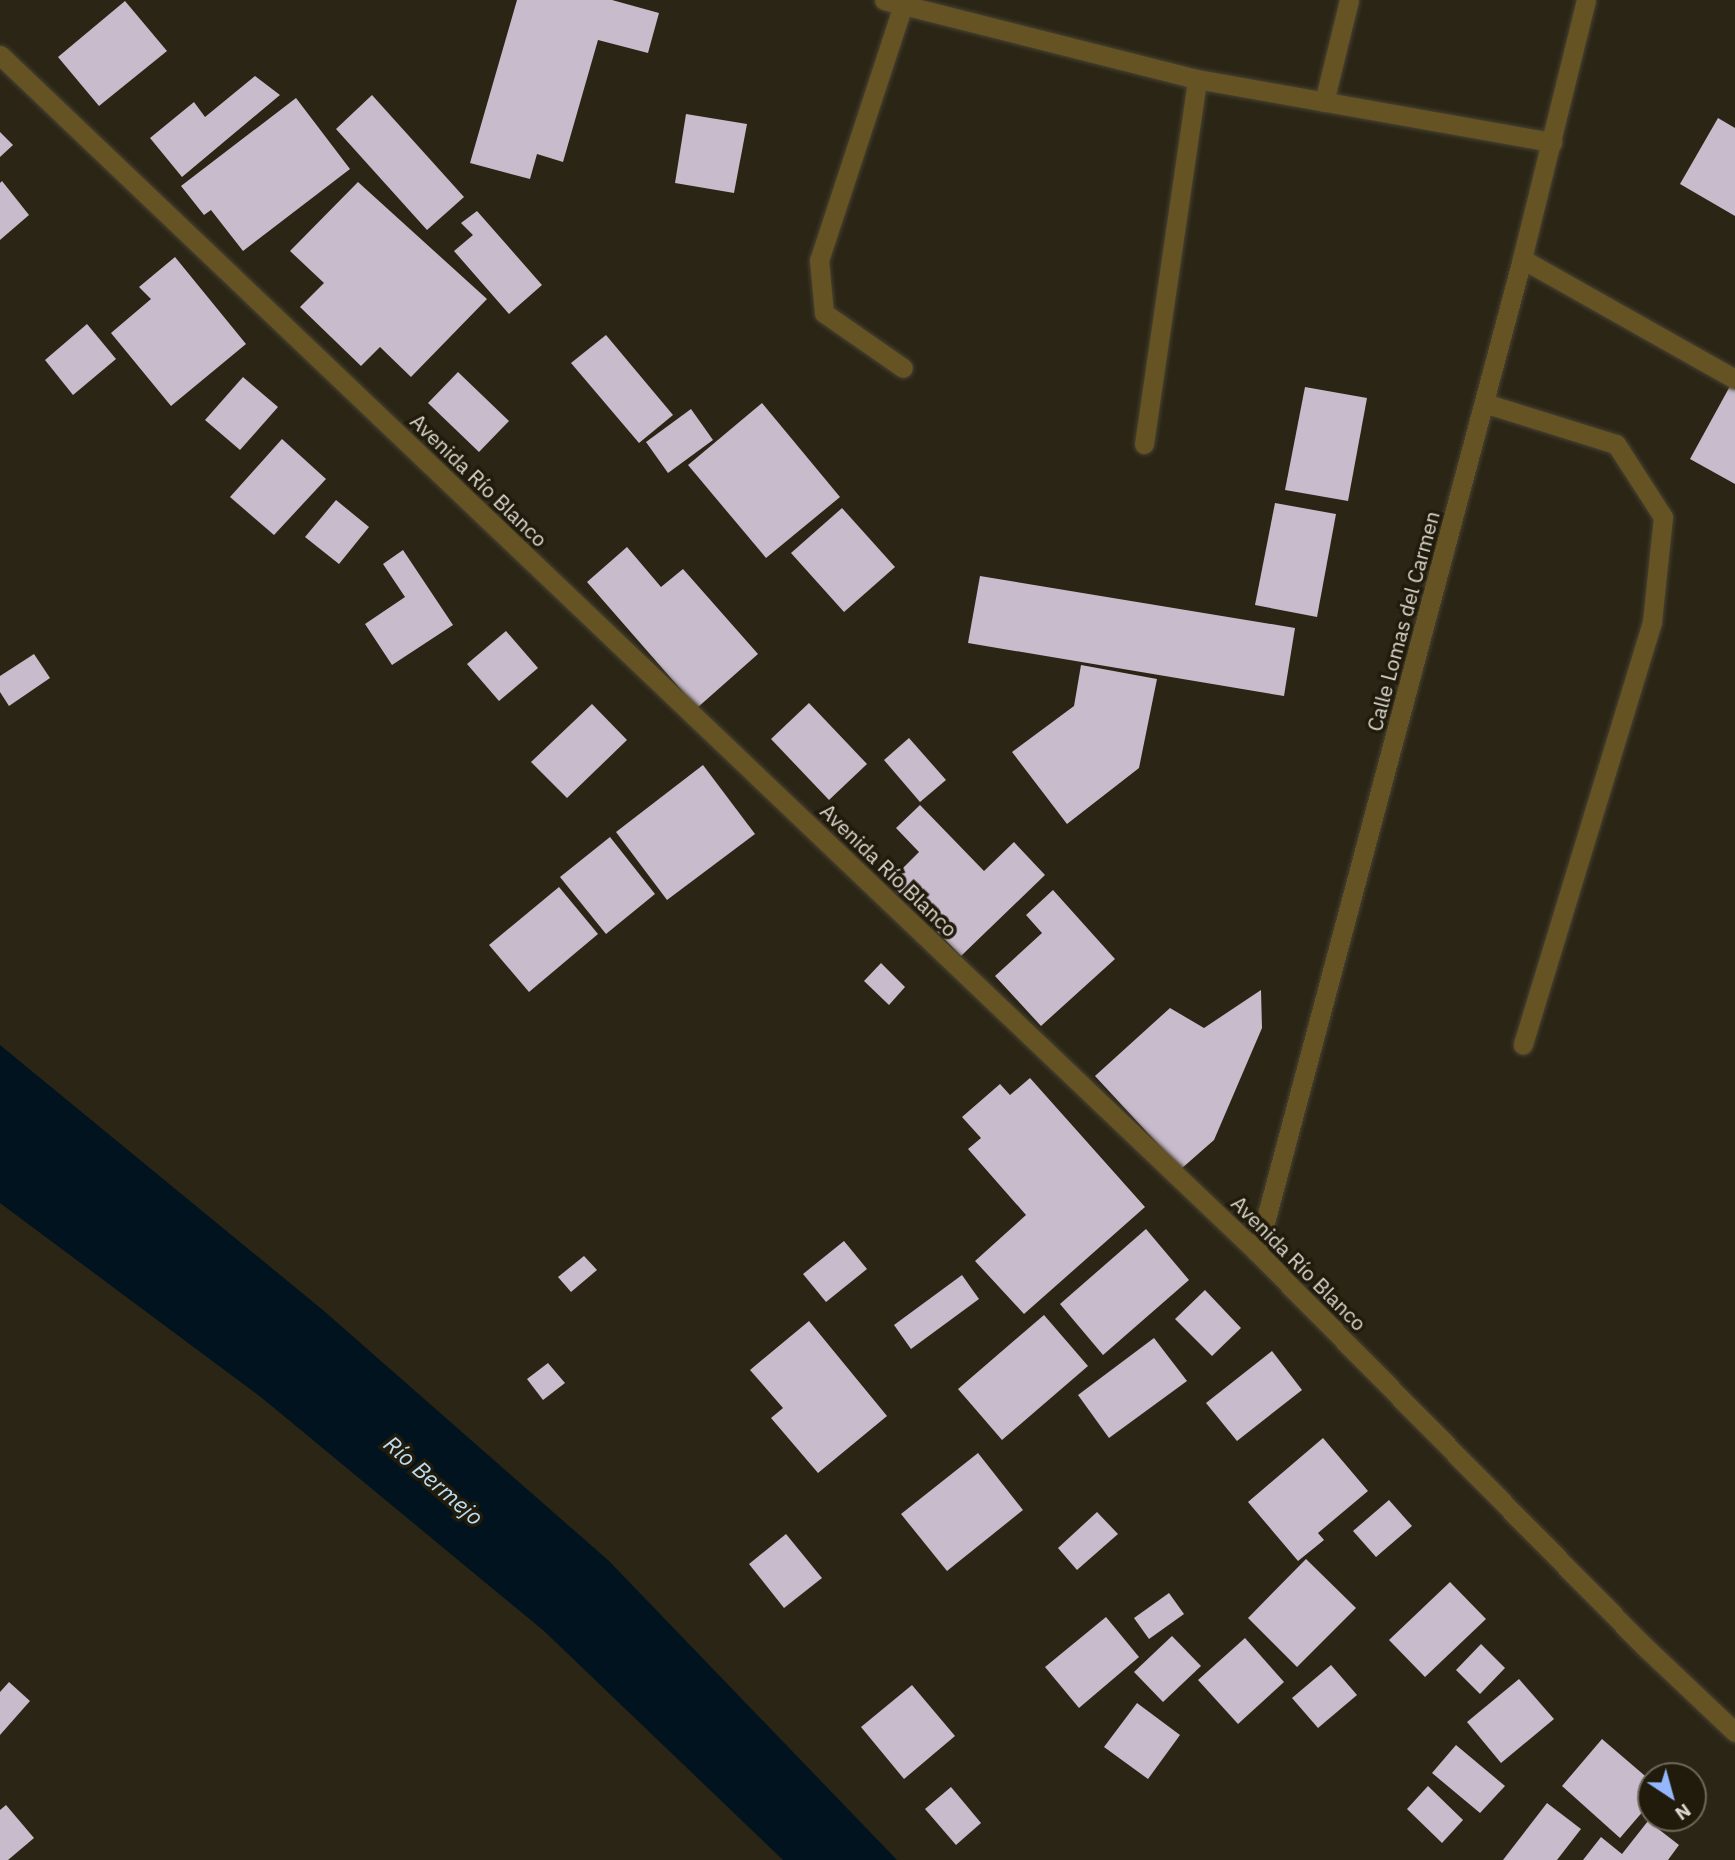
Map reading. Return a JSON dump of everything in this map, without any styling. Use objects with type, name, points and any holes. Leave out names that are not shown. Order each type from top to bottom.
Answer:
[{"type":"street","points":[[1324,102],[1349,0]]},
{"type":"street","name":"Calle Lomas del Carmen","points":[[1258,1252],[1522,260],[1586,0]]},
{"type":"street","points":[[903,368],[824,313],[819,260],[893,3],[1197,79],[1552,142]]},
{"type":"street","name":"Avenida Río Blanco","points":[[0,55],[1258,1252],[1643,1645],[1735,1732]]},
{"type":"street","points":[[1144,444],[1197,79]]},
{"type":"street","points":[[1522,260],[1735,379]]},
{"type":"street","points":[[1484,403],[1616,444],[1663,517],[1652,622],[1523,1045]]},
{"type":"water","name":"Río Bermejo","points":[[0,1045],[324,1311],[609,1561],[897,1860],[783,1860],[544,1631],[262,1398],[0,1203]]},
{"type":"building","points":[[517,0],[612,0],[659,13],[648,53],[598,40],[563,162],[537,154],[530,179],[470,163]]},
{"type":"building","points":[[125,1],[167,51],[99,106],[58,57]]},
{"type":"building","points":[[255,76],[280,95],[182,177],[150,138],[194,102],[205,117]]},
{"type":"building","points":[[372,95],[464,197],[427,230],[336,129]]},
{"type":"building","points":[[296,98],[350,169],[243,251],[211,210],[204,215],[181,186]]},
{"type":"building","points":[[686,114],[747,124],[734,193],[675,183]]},
{"type":"building","points":[[1718,118],[1735,128],[1735,216],[1680,184]]},
{"type":"building","points":[[0,132],[13,145],[0,157]]},
{"type":"building","points":[[2,181],[29,215],[0,240],[0,183]]},
{"type":"building","points":[[358,182],[487,299],[411,377],[380,347],[361,366],[300,307],[324,283],[290,251]]},
{"type":"building","points":[[477,211],[542,285],[509,314],[454,251],[473,235],[461,223]]},
{"type":"building","points":[[175,257],[246,344],[171,406],[111,333],[151,299],[139,287]]},
{"type":"building","points":[[87,324],[116,359],[73,395],[45,360]]},
{"type":"building","points":[[606,335],[673,415],[639,443],[571,363]]},
{"type":"building","points":[[458,372],[509,421],[479,452],[428,403]]},
{"type":"building","points":[[243,377],[278,407],[240,450],[205,420]]},
{"type":"building","points":[[1735,377],[1735,484],[1690,459]]},
{"type":"building","points":[[1305,387],[1367,398],[1348,501],[1285,490]]},
{"type":"building","points":[[762,403],[840,497],[766,558],[688,465]]},
{"type":"building","points":[[691,409],[713,440],[668,473],[646,442]]},
{"type":"building","points":[[282,439],[326,479],[274,535],[230,497]]},
{"type":"building","points":[[336,500],[369,527],[339,564],[305,537]]},
{"type":"building","points":[[1275,503],[1336,514],[1317,617],[1255,605]]},
{"type":"building","points":[[842,508],[895,567],[844,612],[791,553]]},
{"type":"building","points":[[627,547],[661,587],[683,569],[758,654],[697,708],[587,582]]},
{"type":"building","points":[[403,550],[453,625],[392,665],[365,624],[405,597],[383,564]]},
{"type":"building","points":[[980,576],[1295,628],[1284,696],[968,643]]},
{"type":"building","points":[[506,631],[538,668],[499,701],[467,664]]},
{"type":"building","points":[[34,654],[50,678],[9,706],[0,692],[0,676]]},
{"type":"building","points":[[1081,665],[1157,679],[1139,768],[1067,824],[1012,752],[1074,706]]},
{"type":"building","points":[[809,703],[867,764],[829,800],[771,739]]},
{"type":"building","points":[[592,704],[627,740],[567,798],[531,762]]},
{"type":"building","points":[[909,738],[946,780],[920,802],[884,760]]},
{"type":"building","points":[[703,765],[755,834],[667,900],[616,832]]},
{"type":"building","points":[[920,805],[984,871],[1014,842],[1045,875],[961,956],[889,882],[919,852],[896,828]]},
{"type":"building","points":[[610,837],[655,894],[606,934],[560,877]]},
{"type":"building","points":[[559,887],[598,934],[529,992],[489,945]]},
{"type":"building","points":[[1053,890],[1115,959],[1041,1026],[995,976],[1042,933],[1026,915]]},
{"type":"building","points":[[881,963],[905,987],[889,1005],[864,981]]},
{"type":"building","points":[[1261,990],[1262,1028],[1214,1140],[1181,1169],[1095,1076],[1170,1008],[1204,1028]]},
{"type":"building","points":[[1030,1078],[1145,1207],[1024,1314],[975,1261],[1026,1215],[968,1149],[981,1138],[962,1117],[1000,1084],[1010,1095]]},
{"type":"building","points":[[1146,1229],[1189,1280],[1103,1355],[1060,1304]]},
{"type":"building","points":[[844,1241],[867,1269],[826,1302],[803,1274]]},
{"type":"building","points":[[584,1256],[597,1270],[571,1292],[558,1277]]},
{"type":"building","points":[[962,1275],[979,1299],[911,1349],[894,1325]]},
{"type":"building","points":[[1205,1290],[1241,1328],[1212,1356],[1175,1319]]},
{"type":"building","points":[[1044,1315],[1088,1366],[1002,1440],[958,1389]]},
{"type":"building","points":[[809,1321],[887,1416],[818,1473],[771,1418],[783,1408],[750,1370]]},
{"type":"building","points":[[1154,1338],[1187,1381],[1109,1438],[1078,1395]]},
{"type":"building","points":[[1272,1351],[1302,1390],[1237,1441],[1206,1403]]},
{"type":"building","points":[[548,1363],[565,1383],[543,1400],[527,1379]]},
{"type":"building","points":[[1323,1438],[1368,1491],[1318,1533],[1324,1540],[1298,1561],[1248,1502]]},
{"type":"building","points":[[978,1453],[1023,1510],[947,1571],[901,1514]]},
{"type":"building","points":[[1389,1500],[1412,1526],[1376,1557],[1353,1531]]},
{"type":"building","points":[[1097,1512],[1118,1534],[1077,1570],[1058,1548]]},
{"type":"building","points":[[786,1534],[822,1578],[784,1608],[749,1564]]},
{"type":"building","points":[[1306,1559],[1356,1608],[1297,1667],[1248,1618]]},
{"type":"building","points":[[1450,1582],[1486,1619],[1425,1677],[1389,1640]]},
{"type":"building","points":[[1169,1593],[1184,1614],[1149,1639],[1134,1618]]},
{"type":"building","points":[[1106,1617],[1139,1657],[1079,1708],[1045,1667]]},
{"type":"building","points":[[1172,1636],[1201,1666],[1163,1702],[1134,1672]]},
{"type":"building","points":[[1245,1638],[1284,1682],[1238,1724],[1198,1680]]},
{"type":"building","points":[[1481,1644],[1505,1668],[1480,1694],[1456,1670]]},
{"type":"building","points":[[1331,1665],[1357,1695],[1318,1728],[1292,1698]]},
{"type":"building","points":[[1519,1679],[1554,1719],[1501,1763],[1467,1722]]},
{"type":"building","points":[[9,1682],[30,1701],[0,1735],[0,1692]]},
{"type":"building","points":[[912,1685],[955,1736],[904,1779],[861,1727]]},
{"type":"building","points":[[1137,1703],[1180,1735],[1148,1779],[1104,1747]]},
{"type":"building","points":[[1602,1739],[1637,1769],[1637,1818],[1620,1838],[1562,1786]]},
{"type":"building","points":[[1456,1745],[1505,1786],[1480,1813],[1432,1773]]},
{"type":"building","points":[[1428,1786],[1463,1820],[1442,1843],[1407,1809]]},
{"type":"building","points":[[951,1787],[981,1823],[956,1845],[925,1809]]},
{"type":"building","points":[[1547,1803],[1581,1829],[1557,1860],[1503,1860]]},
{"type":"building","points":[[6,1805],[34,1838],[8,1860],[0,1860],[0,1810]]},
{"type":"building","points":[[1639,1832],[1662,1832],[1679,1845],[1668,1860],[1583,1860],[1601,1837],[1622,1854]]}]
